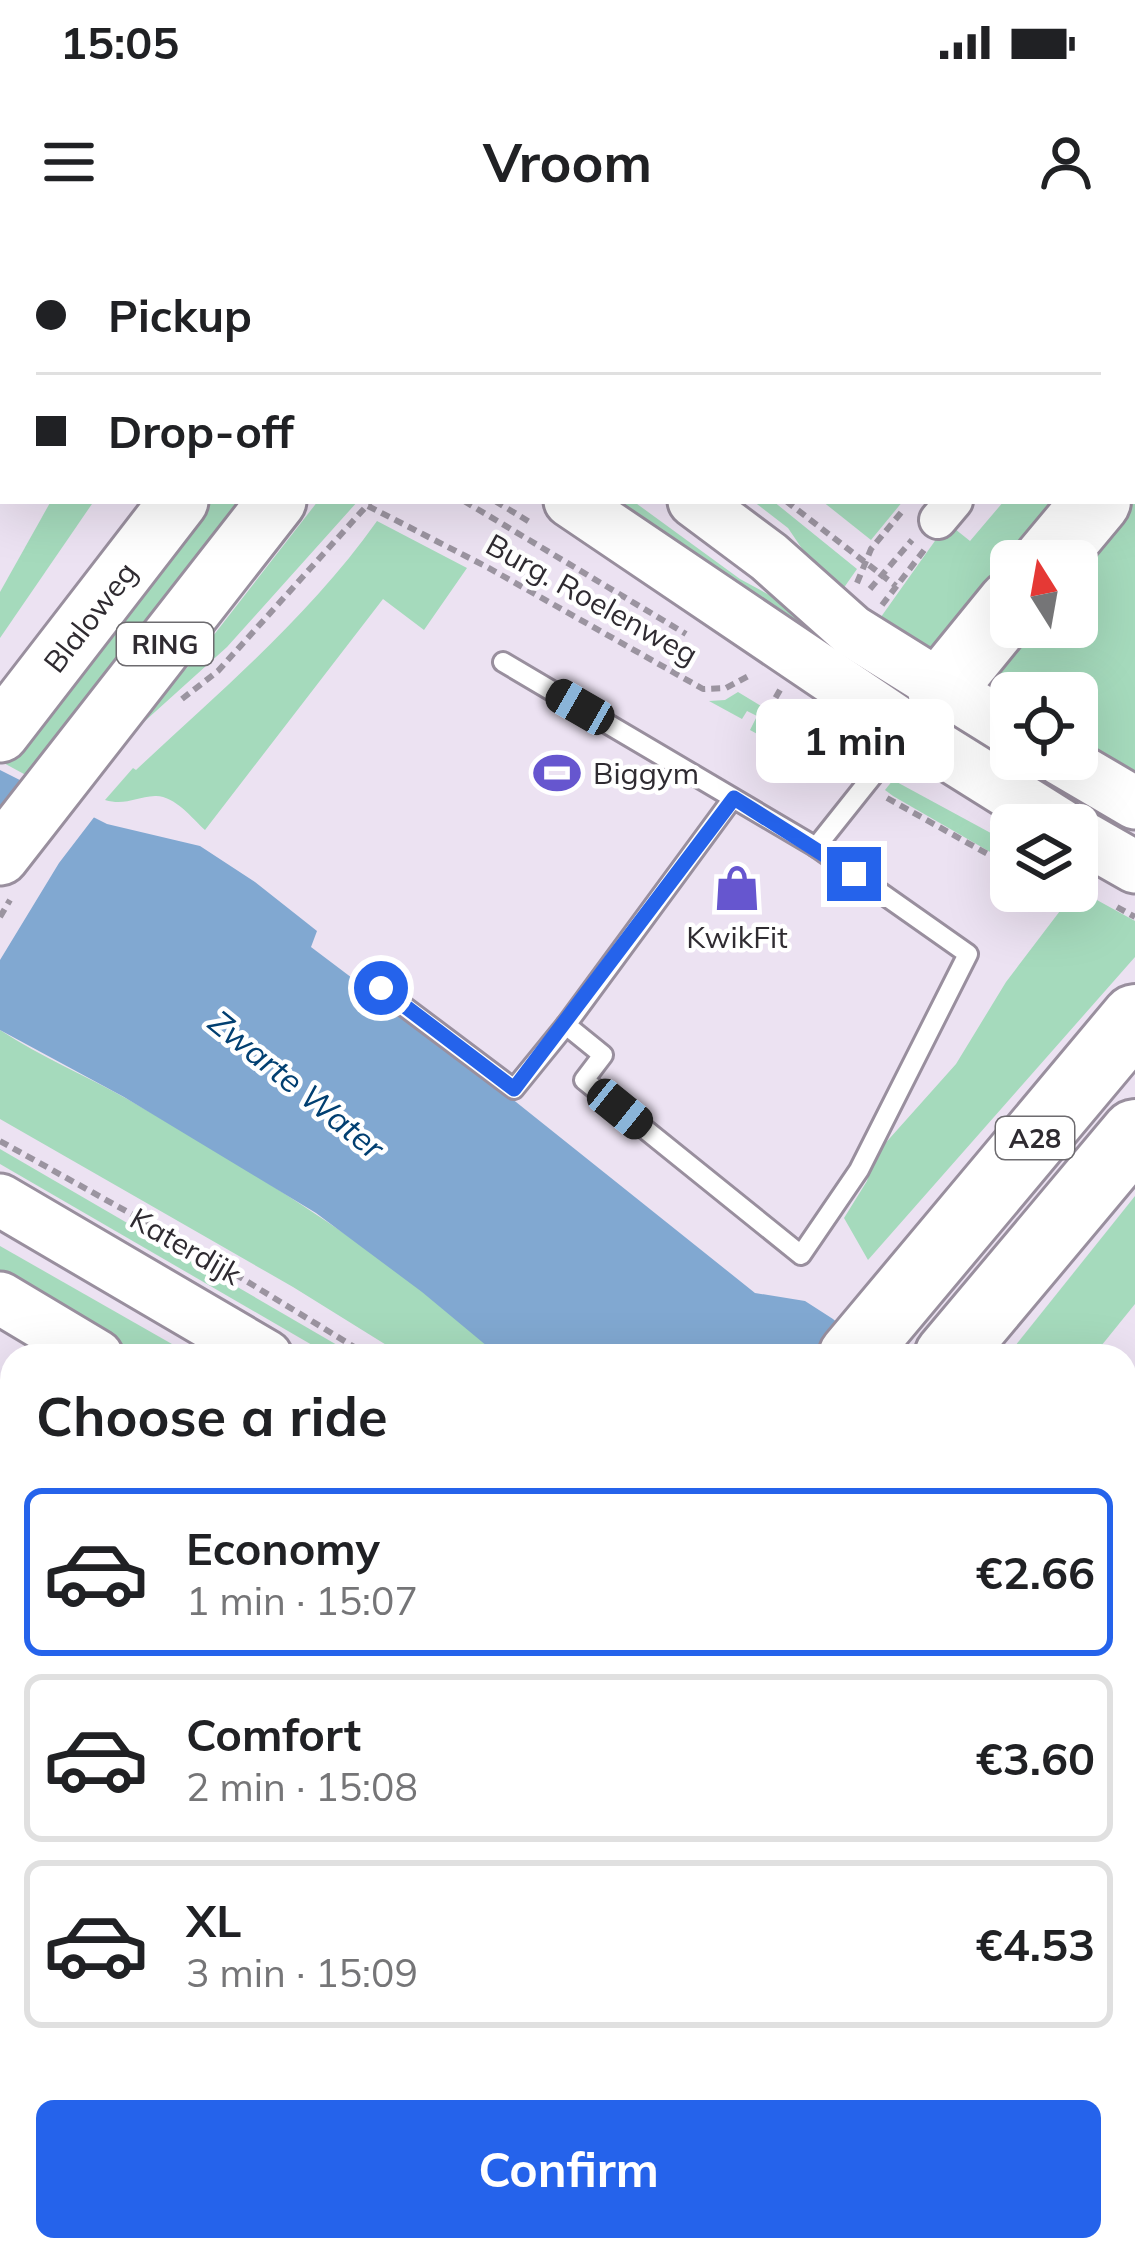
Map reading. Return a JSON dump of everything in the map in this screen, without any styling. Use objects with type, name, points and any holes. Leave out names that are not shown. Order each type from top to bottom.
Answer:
[{"type":"highway","points":[[1064,540],[1094,504]]},
{"type":"highway","points":[[925,710],[990,630]]},
{"type":"highway","name":"A28","points":[[862,1344],[1135,1018]]},
{"type":"highway","name":"A28","points":[[958,1344],[1135,1133]]},
{"type":"main road","name":"Blaloweg","points":[[0,733],[177,504]]},
{"type":"main road","name":"RING","points":[[0,856],[275,504]]},
{"type":"main road","points":[[698,504],[769,557],[852,631],[925,710],[1035,804]]},
{"type":"main road","points":[[553,513],[925,710],[990,725]]},
{"type":"main road","points":[[1097,780],[1135,802]]},
{"type":"main road","points":[[1098,846],[1135,867]]},
{"type":"main road","name":"Katerdijk","points":[[0,1200],[246,1344]]},
{"type":"main road","points":[[0,1298],[77,1344]]},
{"type":"lane","points":[[503,662],[816,847],[968,954],[859,1170],[801,1255],[584,1080],[603,1055],[566,1025]]},
{"type":"lane","points":[[816,847],[925,710]]},
{"type":"lane","points":[[381,988],[514,1089],[734,798]]},
{"type":"path","points":[[175,705],[218,671],[368,504]]},
{"type":"path","name":"Burg. Roelenweg","points":[[371,504],[703,689],[726,688],[752,674],[733,662]]},
{"type":"path","name":"Burg. Roelenweg","points":[[469,504],[695,639]]},
{"type":"path","points":[[510,504],[553,513]]},
{"type":"path","points":[[790,504],[896,586]]},
{"type":"path","points":[[863,596],[937,518]]},
{"type":"path","points":[[788,678],[772,704],[816,733],[804,750],[990,855]]},
{"type":"path","name":"Katerdijk","points":[[0,1141],[189,1246],[349,1344]]},
{"type":"green space","points":[[49,504],[92,504],[0,638],[0,592]]},
{"type":"green space","points":[[199,504],[252,504],[35,780],[0,761]]},
{"type":"green space","points":[[316,504],[355,504],[227,647],[125,739],[116,734],[192,663]]},
{"type":"green space","points":[[598,504],[637,504],[740,579],[819,622],[803,646]]},
{"type":"green space","points":[[757,504],[777,504],[857,569],[836,599],[788,528]]},
{"type":"green space","points":[[826,504],[901,504],[871,540]]},
{"type":"green space","points":[[1001,504],[1070,504],[1040,540],[990,540],[990,596],[935,649],[927,651],[871,631],[937,538],[950,525],[970,541]]},
{"type":"green space","points":[[1123,504],[1135,504],[1135,795],[1098,772],[1098,672],[990,672],[990,698],[978,685],[1002,648],[1098,648],[1098,540],[1094,540]]},
{"type":"green space","points":[[377,521],[467,568],[424,630],[383,599],[205,830],[169,799],[105,800],[133,768],[293,621]]},
{"type":"green space","points":[[738,692],[809,735],[794,754],[750,730],[757,716],[747,711],[742,719],[709,701],[725,700]]},
{"type":"green space","points":[[893,780],[990,833],[990,852],[893,796],[885,790]]},
{"type":"green space","points":[[1098,901],[1135,921],[1135,957],[868,1260],[844,1218],[867,1181],[873,1157],[956,1064],[1006,982],[1059,912],[1098,912]]},
{"type":"green space","points":[[0,1030],[178,1128],[322,1218],[485,1344],[385,1344],[0,1119]]},
{"type":"green space","points":[[0,1149],[335,1344],[310,1344],[0,1164]]},
{"type":"green space","points":[[1135,1196],[1135,1304],[1103,1344],[1017,1344]]},
{"type":"green space","points":[[0,1246],[172,1344],[100,1344],[0,1287]]},
{"type":"water","name":"Zwarte Water","points":[[0,770],[107,824],[200,846],[255,882],[317,931],[311,947],[511,1098],[755,1293],[805,1301],[862,1344],[485,1344],[316,1213],[124,1097],[0,1030]]},
{"type":"pier","points":[[32,778],[95,816],[59,863],[0,960],[0,819]]},
{"type":"place","name":"Biggym","points":[[557,773]]},
{"type":"place","name":"KwikFit","points":[[737,888]]},
{"type":"route","points":[[381,988],[514,1089],[734,798],[854,874]]}]
